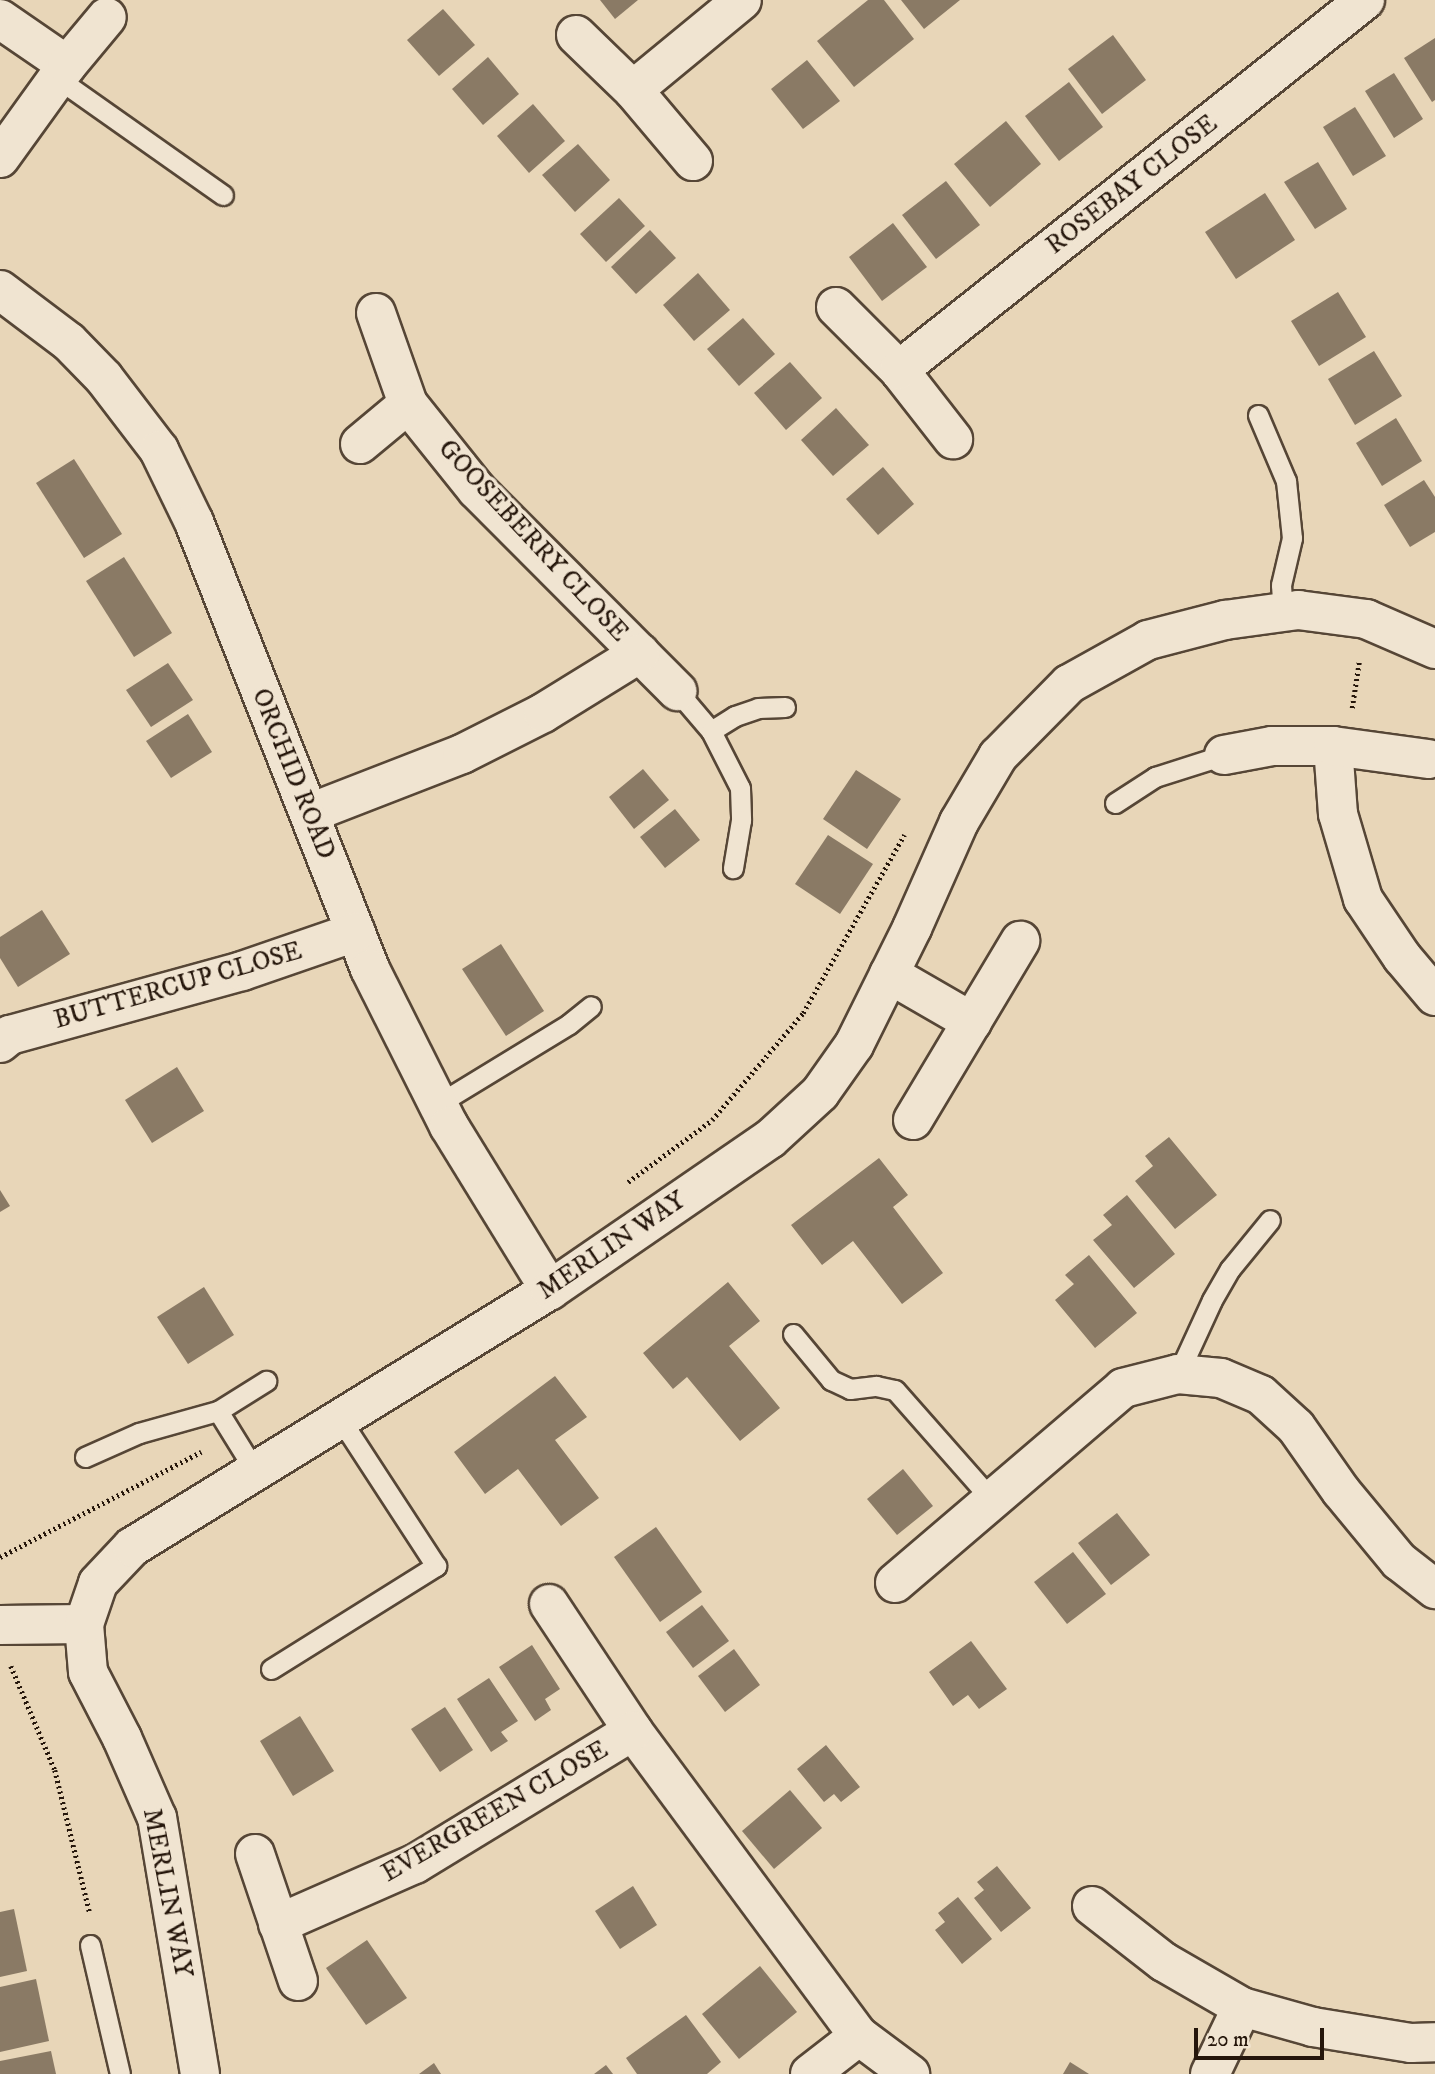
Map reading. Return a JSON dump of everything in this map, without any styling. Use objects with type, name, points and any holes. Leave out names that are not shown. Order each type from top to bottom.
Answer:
[{"type":"street","points":[[633,90],[742,0]]},
{"type":"street","name":"ROSEBAY CLOSE","points":[[900,370],[1365,0]]},
{"type":"street","points":[[0,158],[62,72],[107,17]]},
{"type":"street","points":[[0,19],[62,72]]},
{"type":"street","points":[[576,35],[633,90],[693,161]]},
{"type":"street","name":"ORCHID ROAD","points":[[0,290],[69,342],[104,378],[159,450],[194,522],[355,932],[382,993],[438,1104],[550,1290]]},
{"type":"street","points":[[836,307],[900,370],[953,439]]},
{"type":"street","name":"GOOSEBERRY CLOSE","points":[[376,313],[408,404],[477,490],[677,691]]},
{"type":"street","points":[[360,444],[408,404]]},
{"type":"street","name":"MERLIN WAY","points":[[200,2074],[157,1818],[122,1738],[88,1672],[84,1625],[97,1583],[132,1547],[550,1290],[769,1139],[820,1093],[854,1045],[958,822],[998,756],[1069,684],[1148,640],[1225,620],[1298,610],[1366,619],[1435,649]]},
{"type":"street","name":"GOOSEBERRY CLOSE","points":[[310,813],[462,754],[542,713],[640,653]]},
{"type":"street","points":[[1224,755],[1272,746],[1340,747],[1428,759]]},
{"type":"street","points":[[1340,747],[1338,814],[1363,899],[1402,957],[1435,996]]},
{"type":"street","name":"BUTTERCUP CLOSE","points":[[1,1041],[10,1035],[242,971],[355,932]]},
{"type":"street","points":[[914,1120],[1020,941]]},
{"type":"street","points":[[889,974],[972,1022]]},
{"type":"street","points":[[895,1583],[1123,1388],[1178,1374],[1221,1378],[1261,1395],[1296,1427],[1341,1491],[1399,1561],[1435,1589]]},
{"type":"street","name":"EVERGREEN CLOSE","points":[[549,1604],[633,1731],[859,2036],[909,2074]]},
{"type":"street","points":[[0,1625],[84,1625]]},
{"type":"street","name":"EVERGREEN CLOSE","points":[[278,1924],[415,1864],[633,1731]]},
{"type":"street","points":[[255,1854],[298,1981]]},
{"type":"street","points":[[1093,1906],[1164,1962],[1242,2007],[1313,2027],[1411,2043],[1435,2042]]},
{"type":"street","points":[[1210,2074],[1242,2007]]},
{"type":"street","points":[[810,2074],[859,2036]]},
{"type":"lane","points":[[62,72],[222,195]]},
{"type":"lane","points":[[1258,415],[1286,481],[1292,538],[1281,585],[1283,612]]},
{"type":"lane","points":[[677,691],[711,731],[740,788],[741,820],[733,868]]},
{"type":"lane","points":[[711,731],[735,716],[758,708],[785,707]]},
{"type":"lane","points":[[1115,803],[1155,777],[1224,755]]},
{"type":"lane","points":[[438,1104],[569,1024],[591,1006]]},
{"type":"lane","points":[[1178,1374],[1218,1289],[1270,1220]]},
{"type":"lane","points":[[793,1334],[831,1380],[850,1389],[876,1386],[895,1391],[992,1500]]},
{"type":"lane","points":[[85,1457],[139,1433],[218,1411],[267,1381]]},
{"type":"lane","points":[[218,1411],[255,1471]]},
{"type":"lane","points":[[271,1668],[436,1566],[340,1419]]},
{"type":"lane","points":[[90,1945],[120,2074]]},
{"type":"path","points":[[1340,747],[1366,619]]},
{"type":"path","points":[[626,1184],[712,1120],[803,1013],[909,828]]},
{"type":"path","points":[[0,1557],[233,1435]]},
{"type":"path","points":[[10,1664],[55,1770],[91,1915]]},
{"type":"building","points":[[600,0],[638,0],[615,19]]},
{"type":"building","points":[[868,0],[884,0],[914,39],[854,87],[817,41]]},
{"type":"building","points":[[901,0],[960,0],[924,29]]},
{"type":"building","points":[[443,9],[475,45],[439,76],[407,40]]},
{"type":"building","points":[[1113,35],[1146,80],[1102,114],[1068,69]]},
{"type":"building","points":[[1435,38],[1435,100],[1432,102],[1404,58]]},
{"type":"building","points":[[488,57],[519,94],[483,125],[452,89]]},
{"type":"building","points":[[807,60],[840,101],[803,129],[771,89]]},
{"type":"building","points":[[1394,73],[1423,119],[1394,138],[1365,91]]},
{"type":"building","points":[[1069,82],[1103,127],[1059,161],[1025,116]]},
{"type":"building","points":[[533,104],[565,141],[529,173],[497,136]]},
{"type":"building","points":[[1355,107],[1386,156],[1353,176],[1323,127]]},
{"type":"building","points":[[1006,121],[1041,164],[990,207],[954,164]]},
{"type":"building","points":[[578,144],[610,180],[575,212],[542,175]]},
{"type":"building","points":[[1318,162],[1347,209],[1315,229],[1284,182]]},
{"type":"building","points":[[946,181],[980,225],[936,259],[902,215]]},
{"type":"building","points":[[1265,193],[1295,240],[1236,279],[1205,232]]},
{"type":"building","points":[[619,198],[645,226],[606,262],[580,234]]},
{"type":"building","points":[[893,223],[927,267],[882,301],[849,257]]},
{"type":"building","points":[[650,230],[676,258],[636,294],[611,267]]},
{"type":"building","points":[[698,273],[730,310],[694,341],[663,305]]},
{"type":"building","points":[[1338,292],[1366,337],[1319,366],[1291,321]]},
{"type":"building","points":[[743,318],[775,354],[739,386],[707,349]]},
{"type":"building","points":[[1374,351],[1402,396],[1355,425],[1328,379]]},
{"type":"building","points":[[790,362],[822,398],[786,430],[754,393]]},
{"type":"building","points":[[836,408],[869,445],[833,476],[801,440]]},
{"type":"building","points":[[1396,418],[1422,461],[1382,486],[1356,443]]},
{"type":"building","points":[[74,459],[122,534],[84,558],[36,483]]},
{"type":"building","points":[[883,467],[914,504],[878,535],[846,499]]},
{"type":"building","points":[[1424,480],[1435,497],[1435,532],[1410,547],[1384,505]]},
{"type":"building","points":[[124,557],[172,633],[134,657],[86,581]]},
{"type":"building","points":[[168,663],[193,700],[151,727],[126,690]]},
{"type":"building","points":[[188,714],[212,752],[171,778],[146,741]]},
{"type":"building","points":[[643,769],[669,800],[634,829],[609,797]]},
{"type":"building","points":[[856,770],[901,799],[867,849],[823,819]]},
{"type":"building","points":[[675,809],[700,840],[665,868],[640,837]]},
{"type":"building","points":[[828,835],[873,864],[840,914],[795,884]]},
{"type":"building","points":[[42,910],[70,954],[18,987],[0,958],[0,937]]},
{"type":"building","points":[[501,944],[544,1011],[506,1036],[462,969]]},
{"type":"building","points":[[177,1067],[204,1111],[152,1143],[125,1100]]},
{"type":"building","points":[[1169,1137],[1217,1195],[1175,1229],[1135,1181],[1153,1166],[1145,1156]]},
{"type":"building","points":[[879,1158],[908,1195],[893,1207],[943,1273],[902,1304],[853,1241],[822,1265],[791,1225]]},
{"type":"building","points":[[0,1190],[10,1206],[0,1212]]},
{"type":"building","points":[[1127,1195],[1175,1254],[1134,1288],[1093,1240],[1112,1225],[1103,1215]]},
{"type":"building","points":[[1089,1255],[1137,1313],[1095,1348],[1055,1300],[1074,1284],[1065,1275]]},
{"type":"building","points":[[728,1282],[760,1321],[729,1346],[780,1408],[740,1441],[687,1377],[673,1389],[643,1353]]},
{"type":"building","points":[[204,1287],[234,1335],[188,1364],[157,1317]]},
{"type":"building","points":[[555,1376],[587,1417],[555,1440],[599,1498],[561,1526],[518,1469],[485,1494],[454,1452]]},
{"type":"building","points":[[903,1469],[933,1506],[897,1535],[867,1499]]},
{"type":"building","points":[[1117,1513],[1150,1555],[1111,1585],[1078,1543]]},
{"type":"building","points":[[656,1527],[702,1592],[660,1622],[614,1557]]},
{"type":"building","points":[[1073,1552],[1106,1594],[1067,1624],[1034,1582]]},
{"type":"building","points":[[702,1605],[729,1641],[693,1668],[666,1632]]},
{"type":"building","points":[[971,1641],[1007,1689],[979,1709],[968,1695],[953,1706],[929,1672]]},
{"type":"building","points":[[532,1645],[560,1689],[545,1699],[551,1710],[535,1721],[499,1667]]},
{"type":"building","points":[[734,1649],[760,1685],[725,1712],[698,1676]]},
{"type":"building","points":[[489,1678],[518,1721],[501,1732],[508,1741],[491,1752],[457,1699]]},
{"type":"building","points":[[445,1707],[473,1750],[440,1772],[411,1729]]},
{"type":"building","points":[[300,1716],[334,1771],[293,1796],[260,1741]]},
{"type":"building","points":[[826,1745],[860,1787],[841,1802],[834,1794],[824,1802],[797,1769]]},
{"type":"building","points":[[790,1790],[822,1828],[774,1869],[742,1831]]},
{"type":"building","points":[[997,1866],[1031,1908],[1001,1932],[974,1898],[984,1890],[977,1882]]},
{"type":"building","points":[[633,1886],[657,1925],[620,1949],[595,1911]]},
{"type":"building","points":[[958,1897],[992,1939],[962,1964],[935,1930],[945,1922],[938,1913]]},
{"type":"building","points":[[14,1909],[27,1971],[0,1977],[0,1912]]},
{"type":"building","points":[[367,1940],[407,1998],[366,2025],[326,1968]]},
{"type":"building","points":[[760,1966],[797,2012],[739,2059],[702,2014]]},
{"type":"building","points":[[36,1979],[49,2041],[0,2052],[0,1987]]},
{"type":"building","points":[[686,2015],[721,2062],[707,2074],[637,2074],[626,2058]]},
{"type":"building","points":[[51,2051],[56,2074],[0,2074],[0,2061]]},
{"type":"building","points":[[1070,2062],[1089,2074],[1063,2074]]},
{"type":"building","points":[[434,2063],[441,2074],[419,2074]]},
{"type":"building","points":[[606,2065],[613,2074],[594,2074]]}]
